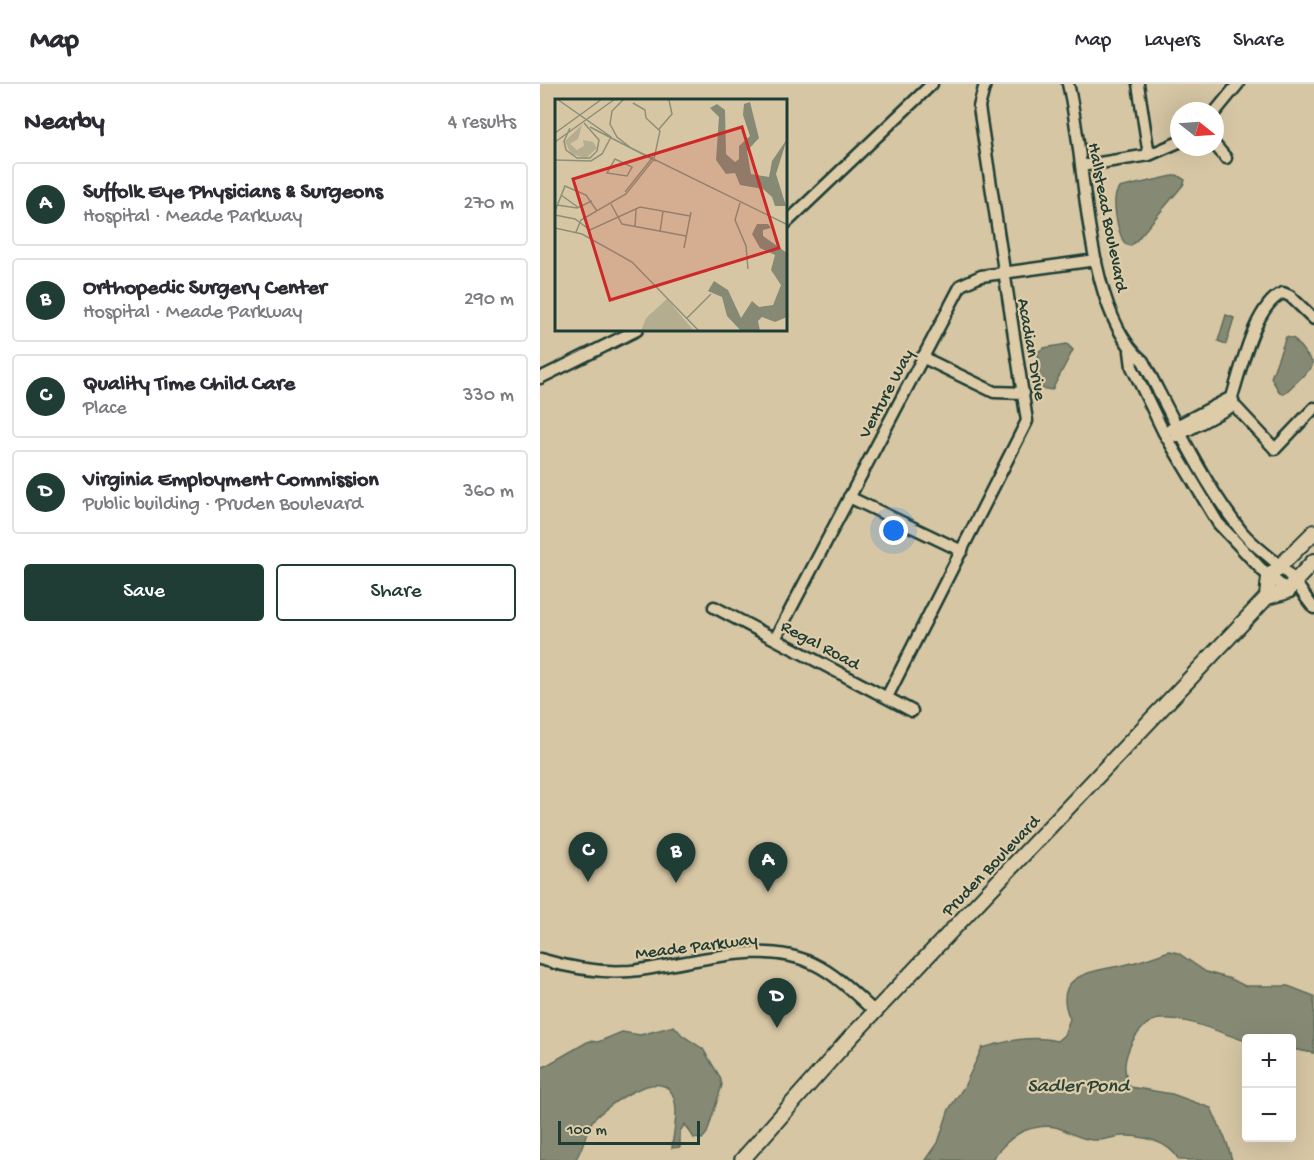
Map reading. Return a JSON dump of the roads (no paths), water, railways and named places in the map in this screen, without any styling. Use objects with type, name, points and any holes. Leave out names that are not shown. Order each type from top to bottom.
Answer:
[{"type":"main road","points":[[1267,597],[1274,572],[1314,532]]},
{"type":"main road","points":[[1267,597],[1290,586],[1314,561]]},
{"type":"main road","name":"Pruden Boulevard","points":[[742,1160],[874,1012],[1000,882],[1267,597]]},
{"type":"street","points":[[788,221],[932,84]]},
{"type":"street","name":"Acadian Drive","points":[[887,697],[1023,432],[1028,412],[1003,272],[979,107],[985,84]]},
{"type":"street","name":"Hallstead Boulevard","points":[[1068,84],[1096,260],[1109,308],[1131,351],[1143,361],[1202,476],[1274,572]]},
{"type":"street","points":[[1138,84],[1149,155]]},
{"type":"street","points":[[1223,102],[1238,84]]},
{"type":"street","points":[[1081,166],[1149,155],[1170,146]]},
{"type":"street","name":"Venture Way","points":[[775,639],[961,285],[981,276],[1096,260]]},
{"type":"street","points":[[1167,437],[1233,401],[1257,324],[1270,301],[1283,293],[1290,296],[1314,319]]},
{"type":"street","points":[[540,378],[633,332]]},
{"type":"street","name":"Hallstead Boulevard","points":[[1131,351],[1132,367],[1167,437],[1218,524],[1274,572]]},
{"type":"street","points":[[922,357],[994,392],[1024,393]]},
{"type":"street","points":[[1233,401],[1275,449],[1314,408]]},
{"type":"street","points":[[849,497],[962,551]]},
{"type":"street","points":[[1274,572],[1314,608]]},
{"type":"street","name":"Regal Road","points":[[714,608],[912,711]]},
{"type":"street","name":"Meade Parkway","points":[[540,959],[569,967],[611,972],[759,953],[787,954],[827,971],[874,1012]]},
{"type":"water","points":[[1177,175],[1185,180],[1183,185],[1136,241],[1130,246],[1125,244],[1115,208],[1116,193],[1119,188]]},
{"type":"water","points":[[1226,315],[1234,318],[1226,344],[1218,341]]},
{"type":"water","points":[[1286,337],[1294,339],[1313,363],[1311,368],[1284,394],[1280,393],[1271,378]]},
{"type":"water","points":[[1067,344],[1073,350],[1052,390],[1040,388],[1038,352],[1044,348]]},
{"type":"water","name":"Sadler Pond","points":[[1169,951],[1178,953],[1206,972],[1231,979],[1245,986],[1288,986],[1314,996],[1314,1053],[1296,1050],[1296,1034],[1242,1034],[1242,1040],[1193,1023],[1171,1019],[1155,1020],[1147,1024],[1132,1042],[1125,1064],[1130,1087],[1172,1094],[1211,1108],[1232,1160],[1179,1160],[1169,1148],[1154,1140],[1121,1136],[1084,1139],[1048,1126],[1021,1132],[991,1160],[926,1160],[938,1143],[949,1109],[964,1087],[982,1048],[1028,1039],[1057,1041],[1064,1035],[1070,1019],[1065,1003],[1066,991],[1071,983],[1091,972]]},
{"type":"water","points":[[674,1026],[682,1035],[703,1049],[720,1077],[722,1085],[707,1133],[702,1139],[694,1138],[685,1124],[680,1131],[680,1147],[672,1148],[676,1116],[674,1098],[668,1088],[659,1085],[648,1086],[622,1097],[594,1119],[575,1160],[540,1160],[540,1069],[589,1041],[598,1042],[622,1032],[640,1035]]},
{"type":"place","name":"Quality Time Child Care","points":[[588,882]]},
{"type":"place","name":"Orthopedic Surgery Center","points":[[676,883]]},
{"type":"place","name":"Suffolk Eye Physicians & Surgeons","points":[[768,892]]},
{"type":"place","name":"Virginia Employment Commission","points":[[777,1028]]}]
